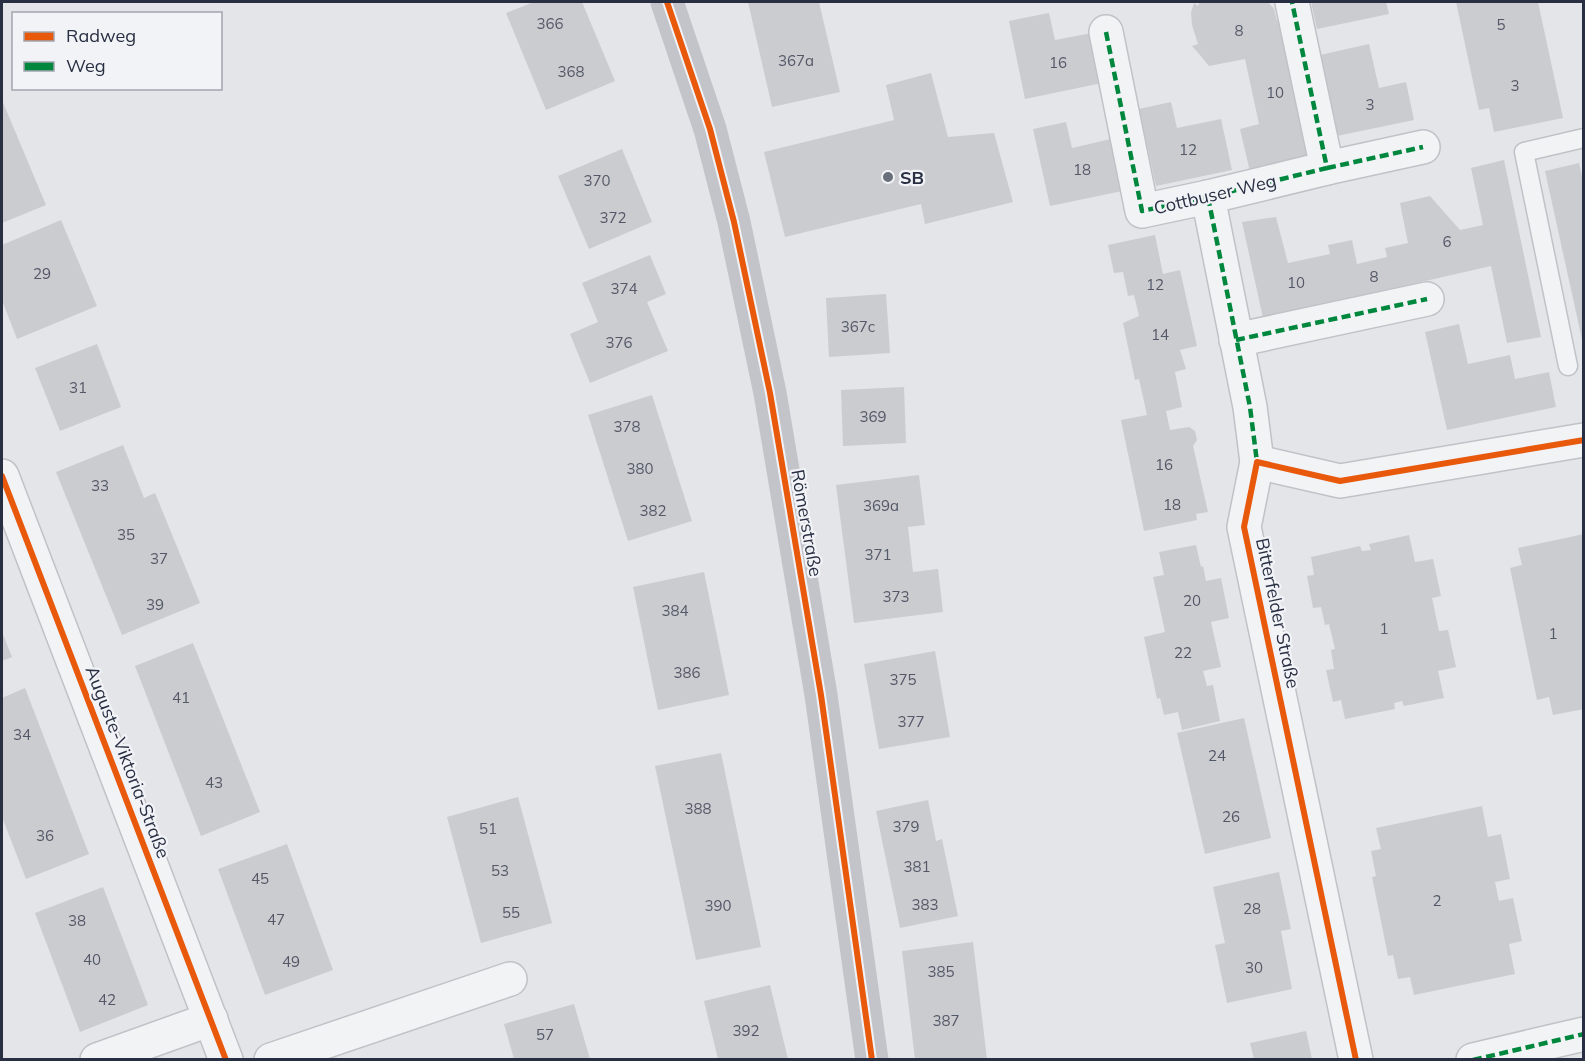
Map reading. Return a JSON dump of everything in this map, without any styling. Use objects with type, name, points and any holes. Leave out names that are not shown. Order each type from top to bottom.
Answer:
[{"type":"main road","name":"Römerstraße","points":[[667,2],[710,129],[734,222],[770,393],[821,695],[872,1059]]},
{"type":"street","points":[[1292,2],[1327,168]]},
{"type":"street","name":"Cottbuser Weg","points":[[1106,32],[1142,211],[1423,147]]},
{"type":"street","name":"Bitterfelder Straße","points":[[1208,197],[1250,407],[1257,462],[1244,527],[1356,1059]]},
{"type":"street","points":[[1236,340],[1427,299]]},
{"type":"street","points":[[1257,462],[1340,481],[1584,440]]},
{"type":"street","name":"Auguste-Viktoria-Straße","points":[[2,476],[226,1059]]},
{"type":"street","points":[[271,1059],[510,979]]},
{"type":"street","points":[[97,1059],[211,1019]]},
{"type":"street","points":[[1473,1059],[1584,1034]]},
{"type":"lane","points":[[1568,366],[1524,153],[1584,138]]},
{"type":"building","points":[[534,2],[582,2],[615,81],[546,110],[506,13]]},
{"type":"building","points":[[748,2],[819,2],[840,92],[772,107]]},
{"type":"building","points":[[1200,2],[1268,2],[1274,9],[1277,21],[1283,19],[1312,158],[1250,172],[1240,129],[1259,124],[1245,59],[1209,66],[1192,46],[1198,44],[1191,13],[1194,3],[1198,6]]},
{"type":"building","points":[[1311,2],[1386,2],[1389,14],[1317,29]]},
{"type":"building","points":[[1456,2],[1538,2],[1563,118],[1494,132],[1489,108],[1479,110]]},
{"type":"building","points":[[1049,13],[1055,40],[1092,33],[1102,83],[1025,99],[1009,21]]},
{"type":"building","points":[[1369,44],[1379,88],[1406,82],[1414,120],[1337,136],[1320,55]]},
{"type":"building","name":"SB","points":[[931,73],[948,137],[994,133],[1013,202],[925,224],[921,204],[785,237],[764,152],[894,120],[886,85]]},
{"type":"building","points":[[2,100],[46,205],[2,223]]},
{"type":"building","points":[[1171,102],[1177,128],[1221,119],[1232,170],[1156,186],[1139,109]]},
{"type":"building","points":[[1066,122],[1072,148],[1115,138],[1127,190],[1050,206],[1033,129]]},
{"type":"building","points":[[622,149],[652,222],[589,249],[558,176]]},
{"type":"building","points":[[1504,160],[1541,337],[1507,343],[1491,266],[1263,318],[1242,222],[1276,217],[1288,263],[1330,254],[1328,245],[1352,240],[1357,264],[1387,257],[1385,248],[1408,243],[1400,203],[1430,196],[1460,230],[1483,225],[1471,168]]},
{"type":"building","points":[[1579,163],[1584,185],[1583,344],[1545,171]]},
{"type":"building","points":[[61,220],[97,306],[17,339],[2,300],[2,245]]},
{"type":"building","points":[[1155,235],[1163,274],[1180,270],[1197,346],[1180,350],[1186,369],[1175,372],[1182,407],[1166,411],[1170,430],[1189,427],[1195,431],[1197,440],[1193,446],[1208,512],[1196,514],[1197,520],[1144,531],[1121,420],[1147,415],[1139,379],[1135,380],[1123,323],[1139,316],[1134,295],[1128,296],[1123,272],[1114,273],[1108,245]]},
{"type":"building","points":[[650,255],[666,294],[647,302],[668,351],[590,383],[570,334],[598,322],[582,283]]},
{"type":"building","points":[[886,294],[890,353],[829,357],[826,298]]},
{"type":"building","points":[[1459,324],[1468,364],[1510,355],[1515,379],[1549,372],[1556,407],[1447,430],[1425,332]]},
{"type":"building","points":[[97,344],[121,407],[60,431],[35,368]]},
{"type":"building","points":[[904,387],[906,443],[843,446],[841,390]]},
{"type":"building","points":[[652,395],[692,521],[628,541],[588,415]]},
{"type":"building","points":[[123,445],[144,498],[155,493],[200,603],[122,635],[56,472]]},
{"type":"building","points":[[919,475],[925,525],[908,527],[913,572],[938,569],[943,612],[854,623],[836,485]]},
{"type":"building","points":[[1584,534],[1584,709],[1553,715],[1549,697],[1537,700],[1510,568],[1522,565],[1518,548]]},
{"type":"building","points":[[1409,535],[1415,562],[1433,559],[1441,596],[1432,598],[1439,631],[1448,630],[1456,667],[1438,671],[1444,698],[1404,706],[1402,701],[1394,703],[1395,709],[1345,719],[1341,700],[1333,702],[1326,670],[1334,669],[1331,650],[1335,649],[1329,624],[1325,625],[1321,607],[1313,608],[1307,576],[1314,575],[1311,557],[1360,546],[1362,551],[1371,550],[1369,544]]},
{"type":"building","points":[[1196,545],[1206,581],[1221,578],[1229,618],[1211,622],[1221,667],[1203,671],[1207,686],[1213,685],[1220,721],[1182,730],[1178,712],[1164,715],[1160,698],[1157,699],[1144,637],[1165,632],[1153,577],[1164,575],[1159,552]]},
{"type":"building","points":[[704,572],[729,695],[658,710],[633,587]]},
{"type":"building","points":[[2,632],[12,657],[2,661]]},
{"type":"building","points":[[193,643],[260,812],[201,836],[135,666]]},
{"type":"building","points":[[935,651],[950,737],[879,749],[864,664]]},
{"type":"building","points":[[25,688],[89,854],[26,879],[2,817],[2,698]]},
{"type":"building","points":[[1244,718],[1271,838],[1205,854],[1177,733]]},
{"type":"building","points":[[721,753],[761,947],[696,960],[655,766]]},
{"type":"building","points":[[518,797],[552,923],[481,943],[447,817]]},
{"type":"building","points":[[928,800],[936,841],[942,839],[958,916],[900,928],[876,811]]},
{"type":"building","points":[[1482,806],[1488,837],[1501,834],[1510,879],[1495,882],[1499,901],[1513,898],[1522,941],[1509,944],[1515,974],[1414,995],[1410,977],[1398,979],[1393,955],[1388,956],[1372,877],[1376,876],[1371,851],[1381,849],[1376,828]]},
{"type":"building","points":[[287,844],[333,970],[265,995],[218,869]]},
{"type":"building","points":[[1279,872],[1291,929],[1281,931],[1292,989],[1227,1003],[1215,945],[1225,943],[1213,887]]},
{"type":"building","points":[[103,887],[148,1005],[80,1032],[35,913]]},
{"type":"building","points":[[973,942],[987,1059],[915,1059],[902,951]]},
{"type":"building","points":[[770,985],[788,1059],[718,1059],[704,1001]]},
{"type":"building","points":[[574,1004],[590,1059],[514,1059],[504,1024]]},
{"type":"building","points":[[1306,1031],[1312,1059],[1254,1059],[1250,1043]]},
{"type":"marked path","points":[[1106,32],[1142,211],[1327,168],[1292,2]]},
{"type":"marked path","points":[[1327,168],[1423,147]]},
{"type":"marked path","points":[[1208,197],[1250,407],[1257,462]]},
{"type":"marked path","points":[[1236,340],[1427,299]]},
{"type":"marked path","points":[[1473,1060],[1584,1034]]},
{"type":"cycle path","points":[[667,2],[710,129],[734,222],[770,393],[821,695],[872,1060]]},
{"type":"cycle path","points":[[1356,1060],[1244,527],[1257,462],[1340,481],[1584,440]]},
{"type":"cycle path","points":[[2,476],[226,1060]]},
{"type":"place","name":"SB","points":[[888,177]]}]
